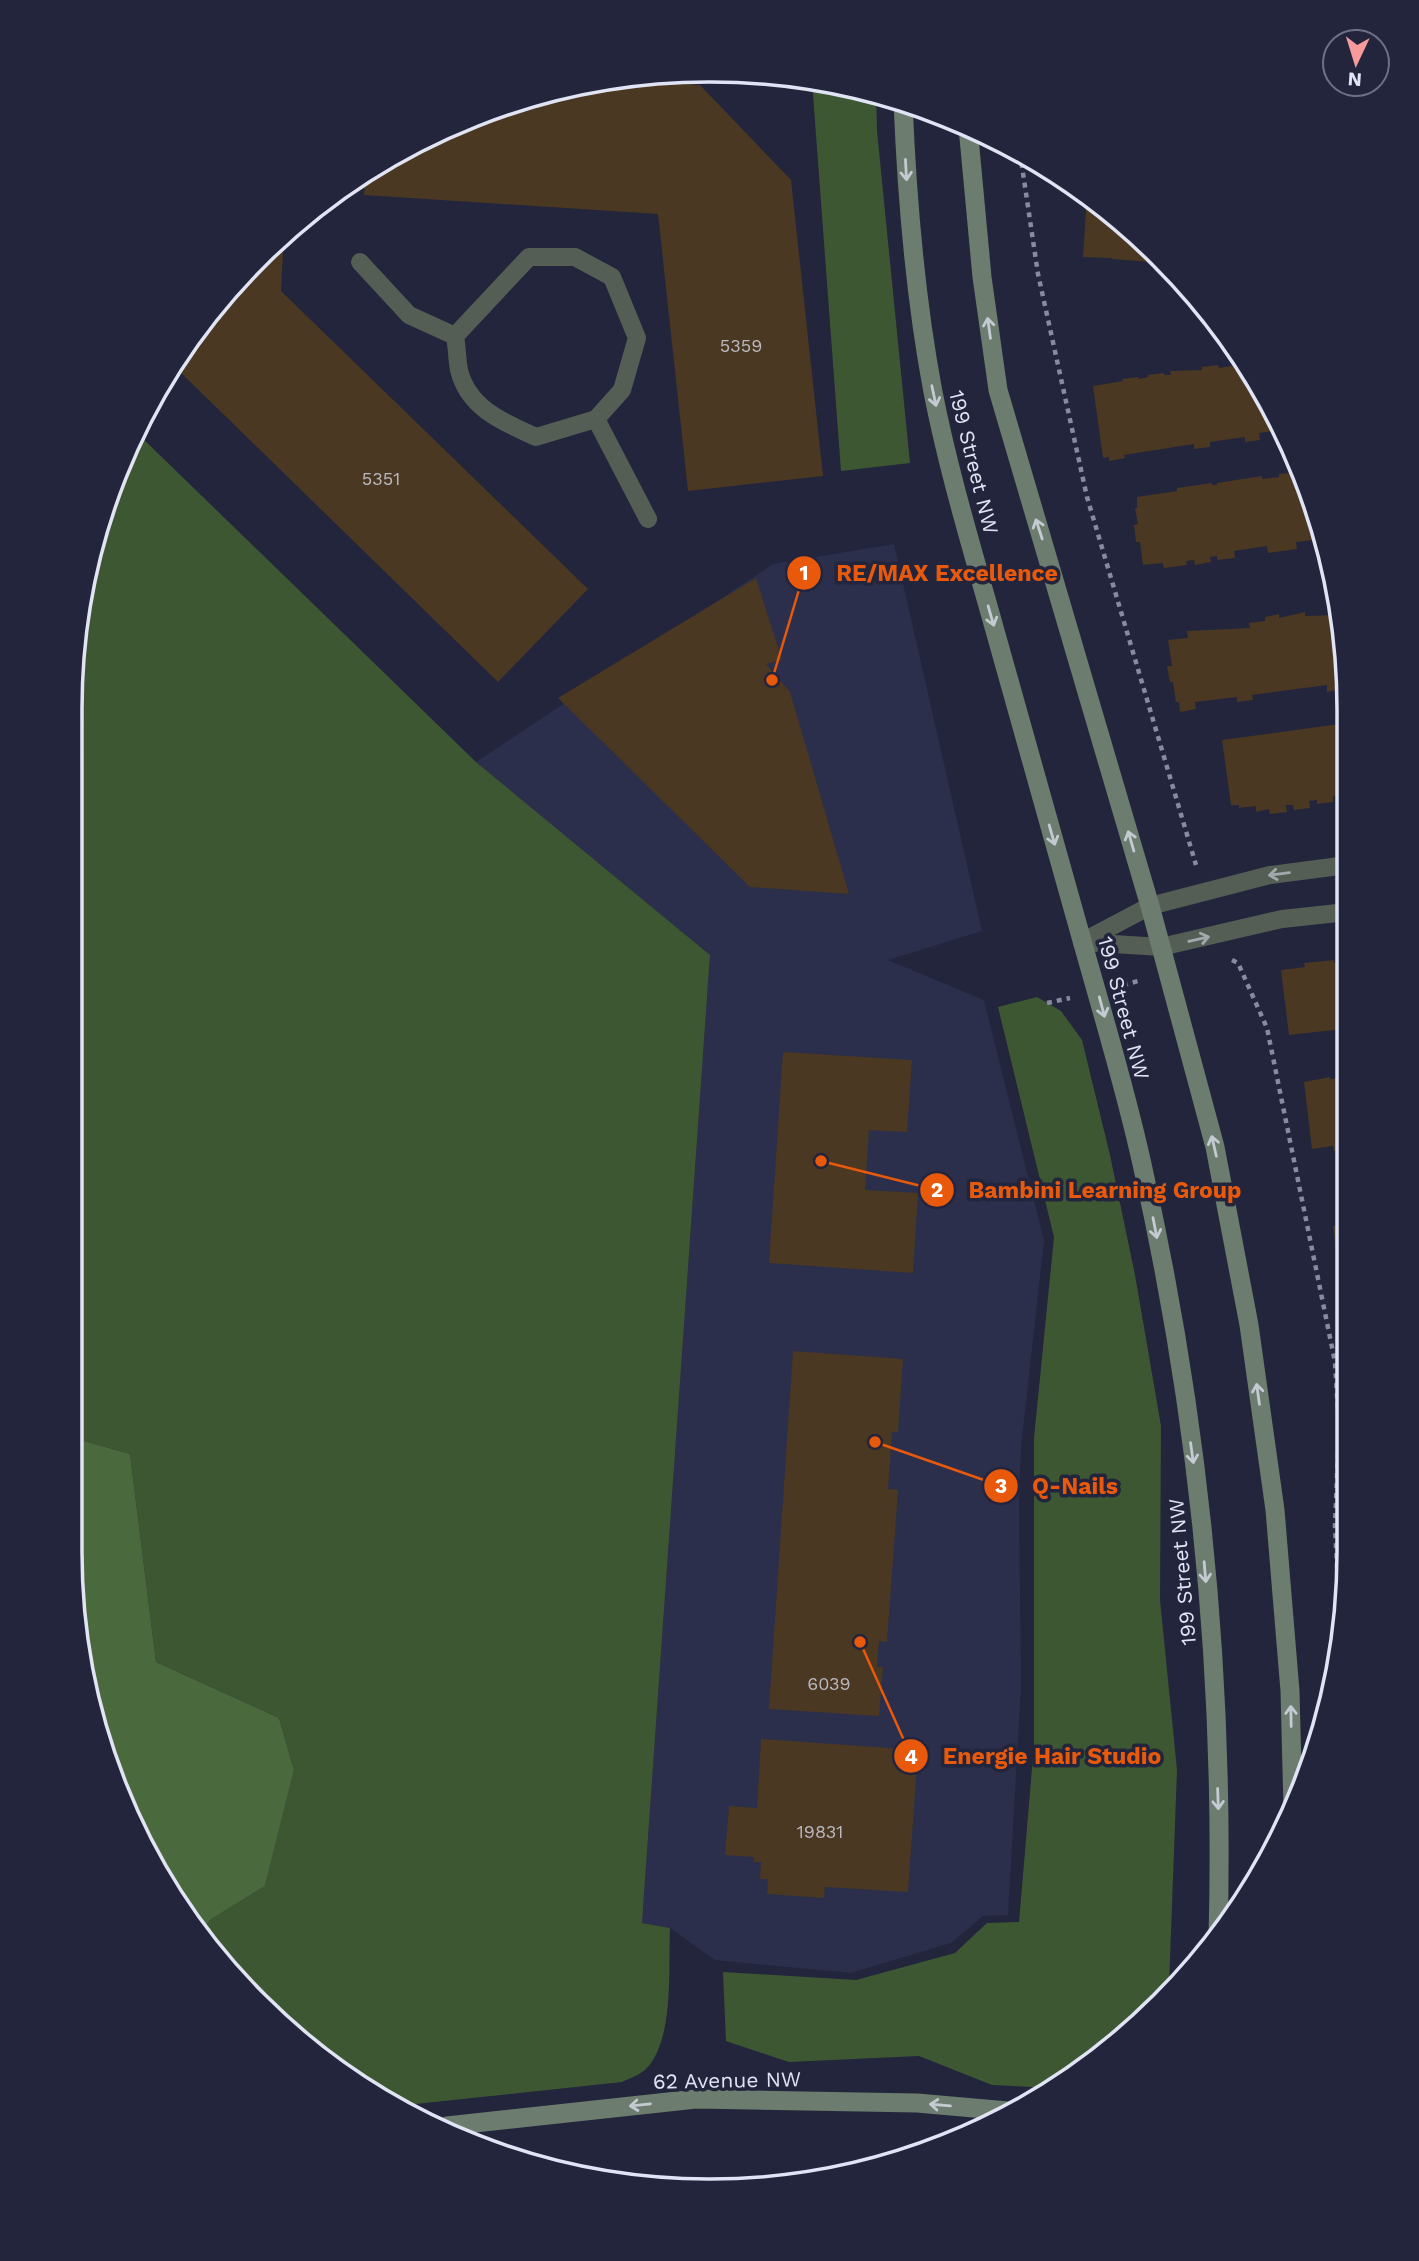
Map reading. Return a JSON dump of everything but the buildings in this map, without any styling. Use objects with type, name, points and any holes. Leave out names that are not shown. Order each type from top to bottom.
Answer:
[{"type":"main road","name":"199 Street NW","points":[[903,113],[906,180],[933,393],[971,545],[1098,992],[1142,1163],[1176,1337],[1194,1465],[1216,1696],[1218,1917]]},
{"type":"main road","name":"199 Street NW","points":[[969,139],[982,277],[998,390],[1150,906],[1215,1147],[1249,1325],[1275,1510],[1290,1691],[1292,1783]]},
{"type":"main road","name":"62 Avenue NW","points":[[456,2125],[696,2099],[917,2103],[995,2110]]},
{"type":"lane","points":[[529,257],[575,257],[611,277],[637,338],[622,390],[596,419],[536,437],[499,420],[473,401],[459,371],[455,336],[529,257]]},
{"type":"lane","points":[[360,262],[409,315],[455,336]]},
{"type":"lane","points":[[596,419],[648,519]]},
{"type":"lane","points":[[1082,942],[1150,906],[1270,875],[1337,866]]},
{"type":"lane","points":[[1082,942],[1161,947],[1282,919],[1337,913]]},
{"type":"path","points":[[1022,165],[1038,274],[1087,498],[1204,892]]},
{"type":"path","points":[[1216,935],[1229,959],[1238,963],[1267,1028],[1335,1362],[1337,1395]]},
{"type":"path","points":[[1337,1477],[1337,1559]]},
{"type":"shaded area","points":[[894,544],[982,931],[888,960],[984,1000],[1044,1240],[1021,1447],[1021,1687],[1008,1915],[983,1916],[951,1943],[851,1973],[715,1960],[670,1928],[642,1923],[710,955],[476,762],[773,564]]},
{"type":"green space","points":[[813,91],[876,105],[910,463],[841,471]]},
{"type":"green space","points":[[144,439],[476,762],[710,955],[642,1923],[670,1928],[668,2002],[662,2040],[644,2071],[622,2082],[413,2104],[361,2073],[328,2049],[266,1995],[238,1965],[206,1925],[210,1920],[265,1886],[294,1770],[279,1718],[156,1662],[130,1454],[82,1440],[82,710],[94,587],[116,508]]},
{"type":"green space","points":[[1037,997],[1061,1011],[1082,1040],[1110,1155],[1135,1275],[1161,1426],[1160,1600],[1177,1770],[1169,1978],[1123,2023],[1036,2087],[992,2085],[919,2056],[789,2062],[726,2041],[723,1972],[856,1980],[955,1953],[987,1923],[1019,1922],[1034,1745],[1034,1438],[1054,1237],[998,1007]]},
{"type":"green space","points":[[82,1440],[130,1454],[156,1662],[279,1718],[294,1770],[265,1886],[210,1920],[206,1925],[188,1900],[147,1829],[130,1792],[104,1714],[94,1674],[84,1593]]},
{"type":"place","name":"RE/MAX Excellence","points":[[772,680]]},
{"type":"place","name":"Bambini Learning Group","points":[[821,1161]]},
{"type":"place","name":"Q-Nails","points":[[875,1442]]},
{"type":"place","name":"Energie Hair Studio","points":[[860,1642]]}]
